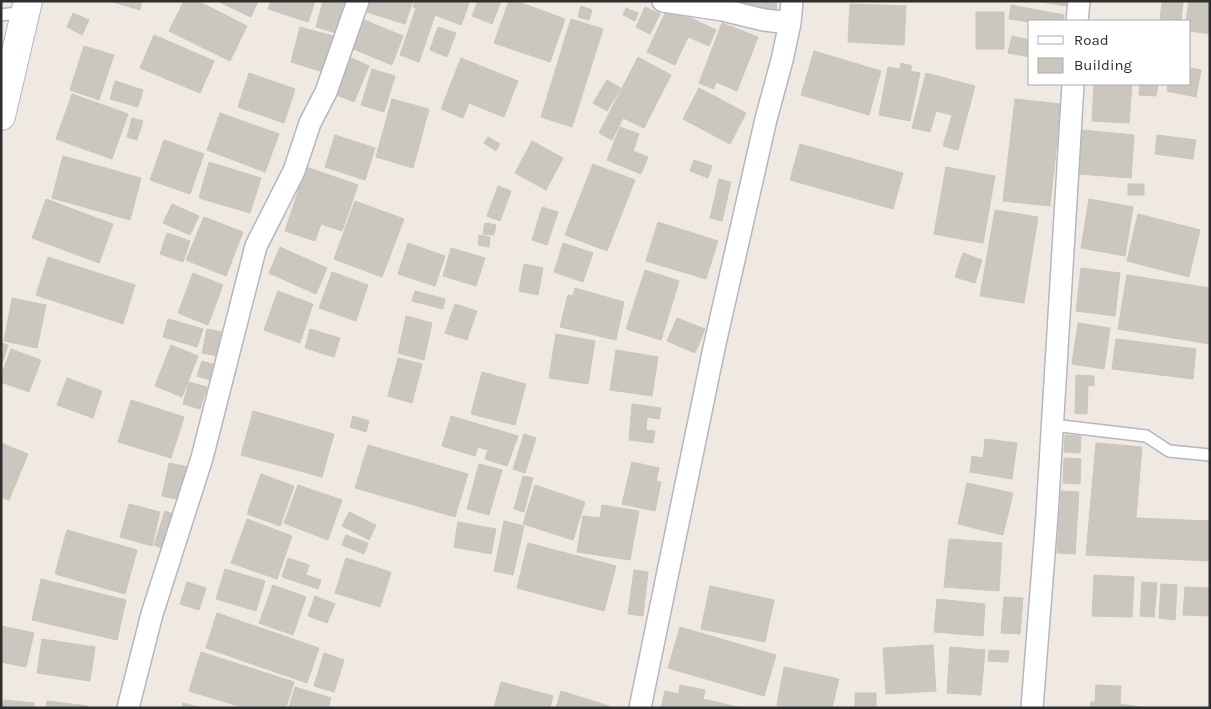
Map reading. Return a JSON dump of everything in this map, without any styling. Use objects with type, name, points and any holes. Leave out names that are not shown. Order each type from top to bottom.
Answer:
[{"type":"street","points":[[128,708],[152,614],[202,458],[256,246],[294,171],[310,123],[326,92],[358,1]]},
{"type":"street","points":[[664,1],[723,10],[764,20],[790,23]]},
{"type":"street","points":[[640,708],[716,339],[790,23],[792,1]]},
{"type":"street","points":[[1077,20],[1079,1]]},
{"type":"street","points":[[2,113],[18,10]]},
{"type":"street","points":[[1032,708],[1053,425],[1073,85]]},
{"type":"lane","points":[[1053,425],[1146,436],[1169,451],[1210,455]]},
{"type":"building","points":[[110,1],[142,1],[140,10]]},
{"type":"building","points":[[184,1],[198,1],[247,26],[230,61],[169,31]]},
{"type":"building","points":[[217,1],[258,1],[251,17]]},
{"type":"building","points":[[271,1],[315,1],[308,22],[268,9]]},
{"type":"building","points":[[323,1],[348,1],[340,34],[316,27]]},
{"type":"building","points":[[367,1],[413,1],[405,24],[364,11]]},
{"type":"building","points":[[415,1],[470,1],[461,25],[435,15],[419,62],[400,55],[416,8],[413,7]]},
{"type":"building","points":[[478,1],[501,1],[492,24],[472,16]]},
{"type":"building","points":[[509,1],[516,1],[565,19],[550,62],[494,43]]},
{"type":"building","points":[[732,1],[777,1],[776,12],[731,5]]},
{"type":"building","points":[[1035,1],[1067,1],[1067,6]]},
{"type":"building","points":[[1162,1],[1183,1],[1181,20],[1160,20]]},
{"type":"building","points":[[1189,1],[1210,1],[1210,34],[1191,31],[1191,20],[1186,20]]},
{"type":"building","points":[[850,4],[906,6],[904,45],[848,42]]},
{"type":"building","points":[[1011,5],[1064,15],[1063,20],[1028,20],[1028,22],[1009,19]]},
{"type":"building","points":[[581,6],[592,10],[589,20],[578,17]]},
{"type":"building","points":[[645,7],[660,14],[650,34],[636,27]]},
{"type":"building","points":[[668,7],[716,30],[709,46],[688,37],[675,65],[647,52]]},
{"type":"building","points":[[626,8],[638,13],[635,21],[623,15]]},
{"type":"building","points":[[976,12],[1004,12],[1004,49],[976,49]]},
{"type":"building","points":[[73,13],[89,20],[82,35],[67,27]]},
{"type":"building","points":[[362,19],[403,36],[392,65],[351,48]]},
{"type":"building","points":[[571,19],[603,29],[572,127],[541,117]]},
{"type":"building","points":[[722,23],[758,37],[737,91],[716,82],[714,89],[699,83]]},
{"type":"building","points":[[300,27],[333,36],[323,72],[291,62]]},
{"type":"building","points":[[438,27],[456,33],[447,57],[430,50]]},
{"type":"building","points":[[154,35],[214,61],[200,93],[140,68]]},
{"type":"building","points":[[1012,36],[1028,40],[1028,57],[1008,53]]},
{"type":"building","points":[[84,46],[114,55],[99,100],[70,90]]},
{"type":"building","points":[[814,51],[881,71],[869,115],[801,95]]},
{"type":"building","points":[[347,56],[369,66],[354,102],[332,93]]},
{"type":"building","points":[[638,57],[671,75],[644,128],[623,118],[612,140],[599,133]]},
{"type":"building","points":[[461,58],[518,81],[504,117],[469,103],[463,118],[441,109]]},
{"type":"building","points":[[901,63],[912,66],[910,71],[920,73],[910,121],[879,115],[888,67],[900,69]]},
{"type":"building","points":[[1191,68],[1201,70],[1196,97],[1167,91],[1168,85],[1191,85]]},
{"type":"building","points":[[372,69],[395,76],[384,112],[361,105]]},
{"type":"building","points":[[249,73],[295,89],[284,123],[238,107]]},
{"type":"building","points":[[926,73],[975,86],[958,150],[943,146],[952,115],[936,111],[930,132],[912,128]]},
{"type":"building","points":[[607,80],[621,88],[607,111],[593,103]]},
{"type":"building","points":[[115,81],[143,90],[138,107],[110,99]]},
{"type":"building","points":[[1094,85],[1132,85],[1129,123],[1092,121]]},
{"type":"building","points":[[1140,85],[1158,85],[1156,96],[1139,95]]},
{"type":"building","points":[[699,88],[746,113],[730,144],[683,119]]},
{"type":"building","points":[[72,94],[128,114],[112,159],[56,139]]},
{"type":"building","points":[[392,99],[429,109],[413,168],[376,157]]},
{"type":"building","points":[[1015,99],[1061,104],[1050,206],[1003,201]]},
{"type":"building","points":[[220,113],[279,134],[265,172],[207,150]]},
{"type":"building","points":[[132,118],[143,121],[137,140],[127,137]]},
{"type":"building","points":[[620,127],[639,134],[633,151],[648,157],[641,174],[607,160]]},
{"type":"building","points":[[1082,130],[1134,135],[1131,178],[1079,174]]},
{"type":"building","points":[[335,135],[375,148],[365,180],[325,167]]},
{"type":"building","points":[[1157,135],[1196,140],[1193,159],[1155,154]]},
{"type":"building","points":[[488,137],[500,144],[496,151],[484,143]]},
{"type":"building","points":[[164,140],[204,154],[190,194],[150,180]]},
{"type":"building","points":[[532,141],[563,158],[546,190],[515,173]]},
{"type":"building","points":[[800,144],[903,173],[893,209],[790,180]]},
{"type":"building","points":[[63,156],[141,178],[130,220],[52,198]]},
{"type":"building","points":[[694,160],[712,166],[708,178],[690,171]]},
{"type":"building","points":[[209,162],[261,178],[250,213],[199,198]]},
{"type":"building","points":[[593,164],[635,180],[607,251],[565,235]]},
{"type":"building","points":[[306,167],[358,185],[342,231],[321,224],[315,241],[285,231]]},
{"type":"building","points":[[946,167],[995,176],[983,243],[934,234]]},
{"type":"building","points":[[719,179],[731,182],[722,221],[710,218]]},
{"type":"building","points":[[1128,184],[1144,184],[1144,195],[1128,195]]},
{"type":"building","points":[[498,186],[511,191],[500,221],[487,216]]},
{"type":"building","points":[[46,199],[113,224],[99,263],[32,238]]},
{"type":"building","points":[[1089,199],[1133,207],[1125,256],[1081,248]]},
{"type":"building","points":[[355,201],[404,219],[382,277],[334,259]]},
{"type":"building","points":[[172,204],[199,216],[190,235],[163,223]]},
{"type":"building","points":[[542,207],[558,212],[547,245],[532,240]]},
{"type":"building","points":[[995,210],[1038,217],[1024,303],[980,296]]},
{"type":"building","points":[[1138,214],[1200,230],[1189,277],[1127,261]]},
{"type":"building","points":[[204,217],[243,232],[226,276],[186,260]]},
{"type":"building","points":[[658,222],[718,241],[706,279],[646,261]]},
{"type":"building","points":[[485,223],[496,225],[494,235],[483,234]]},
{"type":"building","points":[[167,233],[190,241],[183,262],[160,254]]},
{"type":"building","points":[[479,235],[490,237],[489,247],[478,245]]},
{"type":"building","points":[[408,243],[445,256],[435,286],[398,274]]},
{"type":"building","points":[[563,243],[593,253],[583,282],[554,272]]},
{"type":"building","points":[[280,247],[327,268],[316,294],[269,273]]},
{"type":"building","points":[[451,248],[485,258],[476,286],[443,276]]},
{"type":"building","points":[[963,253],[982,260],[975,283],[955,277]]},
{"type":"building","points":[[48,257],[135,285],[123,324],[36,295]]},
{"type":"building","points":[[524,264],[543,268],[538,295],[519,291]]},
{"type":"building","points":[[1081,268],[1120,273],[1115,316],[1076,311]]},
{"type":"building","points":[[645,270],[679,281],[661,340],[626,329]]},
{"type":"building","points":[[332,272],[368,285],[356,321],[319,308]]},
{"type":"building","points":[[193,273],[223,285],[208,325],[178,313]]},
{"type":"building","points":[[1127,275],[1210,288],[1210,344],[1118,329]]},
{"type":"building","points":[[575,288],[624,302],[616,340],[560,327],[568,295],[573,296]]},
{"type":"building","points":[[278,291],[313,304],[300,343],[264,330]]},
{"type":"building","points":[[415,291],[445,299],[443,309],[412,301]]},
{"type":"building","points":[[12,298],[46,305],[37,348],[4,341]]},
{"type":"building","points":[[455,304],[477,311],[467,340],[445,333]]},
{"type":"building","points":[[406,316],[432,323],[424,360],[398,353]]},
{"type":"building","points":[[677,318],[705,329],[695,353],[667,341]]},
{"type":"building","points":[[168,319],[203,329],[197,347],[163,337]]},
{"type":"building","points":[[1078,323],[1110,328],[1104,369],[1072,364]]},
{"type":"building","points":[[207,329],[222,332],[218,356],[202,353]]},
{"type":"building","points":[[310,329],[340,338],[334,357],[305,348]]},
{"type":"building","points":[[556,334],[595,341],[588,384],[549,378]]},
{"type":"building","points":[[1116,339],[1196,349],[1193,379],[1112,369]]},
{"type":"building","points":[[1,343],[8,345],[3,361],[1,361]]},
{"type":"building","points":[[171,345],[198,356],[182,397],[155,386]]},
{"type":"building","points":[[11,349],[41,360],[29,392],[1,382],[1,376]]},
{"type":"building","points":[[616,350],[658,357],[652,396],[610,390]]},
{"type":"building","points":[[398,358],[422,364],[412,403],[388,396]]},
{"type":"building","points":[[202,361],[216,365],[210,380],[197,376]]},
{"type":"building","points":[[482,372],[526,384],[515,425],[471,414]]},
{"type":"building","points":[[1076,375],[1094,376],[1094,386],[1088,385],[1087,414],[1075,413]]},
{"type":"building","points":[[67,378],[102,391],[93,418],[57,405]]},
{"type":"building","points":[[189,382],[207,387],[200,409],[183,404]]},
{"type":"building","points":[[131,400],[184,417],[171,458],[118,442]]},
{"type":"building","points":[[632,404],[661,408],[659,419],[647,417],[646,430],[655,431],[653,443],[629,440]]},
{"type":"building","points":[[253,411],[334,434],[322,477],[241,455]]},
{"type":"building","points":[[353,416],[369,421],[366,432],[350,427]]},
{"type":"building","points":[[451,416],[518,436],[507,466],[485,459],[488,450],[478,447],[475,456],[442,446]]},
{"type":"building","points":[[524,434],[536,438],[525,473],[513,469]]},
{"type":"building","points":[[1065,435],[1081,436],[1080,453],[1064,452]]},
{"type":"building","points":[[985,439],[1017,443],[1012,479],[970,472],[972,456],[983,458]]},
{"type":"building","points":[[1,443],[28,454],[9,500],[1,497]]},
{"type":"building","points":[[1096,443],[1142,447],[1136,518],[1210,521],[1210,561],[1086,555]]},
{"type":"building","points":[[368,445],[468,474],[455,517],[355,488]]},
{"type":"building","points":[[1064,458],[1081,459],[1080,484],[1063,483]]},
{"type":"building","points":[[632,462],[659,468],[656,481],[661,482],[655,511],[622,504]]},
{"type":"building","points":[[169,463],[188,467],[181,500],[162,496]]},
{"type":"building","points":[[479,464],[502,470],[489,515],[467,509]]},
{"type":"building","points":[[261,474],[294,486],[280,526],[247,514]]},
{"type":"building","points":[[523,476],[533,478],[524,512],[514,509]]},
{"type":"building","points":[[967,483],[1013,493],[1003,535],[958,524]]},
{"type":"building","points":[[298,485],[342,500],[328,540],[284,523]]},
{"type":"building","points":[[535,485],[585,502],[573,540],[523,524]]},
{"type":"building","points":[[1061,491],[1079,492],[1075,554],[1057,553]]},
{"type":"building","points":[[129,504],[160,512],[152,546],[120,537]]},
{"type":"building","points":[[602,505],[639,511],[630,560],[577,552],[583,516],[600,518]]},
{"type":"building","points":[[165,511],[176,515],[165,549],[154,545]]},
{"type":"building","points":[[349,512],[376,525],[369,540],[342,526]]},
{"type":"building","points":[[247,519],[292,536],[277,579],[231,563]]},
{"type":"building","points":[[504,521],[524,526],[513,575],[494,571]]},
{"type":"building","points":[[458,522],[496,529],[491,554],[454,547]]},
{"type":"building","points":[[67,530],[137,550],[125,594],[55,574]]},
{"type":"building","points":[[346,535],[368,543],[364,554],[342,545]]},
{"type":"building","points":[[949,539],[1002,543],[999,591],[944,587]]},
{"type":"building","points":[[528,543],[616,566],[604,611],[517,588]]},
{"type":"building","points":[[288,558],[309,565],[306,575],[321,580],[318,589],[282,577]]},
{"type":"building","points":[[346,558],[391,572],[380,607],[335,593]]},
{"type":"building","points":[[225,569],[265,581],[256,611],[216,599]]},
{"type":"building","points":[[634,570],[648,572],[643,616],[628,614]]},
{"type":"building","points":[[1094,575],[1134,577],[1132,617],[1092,616]]},
{"type":"building","points":[[41,579],[126,600],[117,640],[32,620]]},
{"type":"building","points":[[187,582],[206,588],[199,610],[180,604]]},
{"type":"building","points":[[1142,582],[1157,583],[1154,617],[1140,616]]},
{"type":"building","points":[[1161,584],[1177,585],[1175,620],[1159,618]]},
{"type":"building","points":[[273,585],[306,597],[293,635],[259,623]]},
{"type":"building","points":[[710,586],[774,600],[765,642],[701,629]]},
{"type":"building","points":[[1185,587],[1210,588],[1210,616],[1183,615]]},
{"type":"building","points":[[315,596],[335,604],[327,623],[308,616]]},
{"type":"building","points":[[1004,597],[1023,598],[1020,634],[1001,633]]},
{"type":"building","points":[[937,599],[985,604],[983,636],[934,632]]},
{"type":"building","points":[[217,613],[319,648],[307,683],[206,648]]},
{"type":"building","points":[[1,626],[34,633],[26,667],[1,662]]},
{"type":"building","points":[[680,627],[776,655],[764,696],[668,668]]},
{"type":"building","points":[[42,639],[95,647],[90,681],[37,673]]},
{"type":"building","points":[[933,645],[936,691],[886,694],[883,648]]},
{"type":"building","points":[[950,647],[985,650],[981,695],[947,693]]},
{"type":"building","points":[[989,650],[1009,651],[1008,662],[988,661]]},
{"type":"building","points":[[201,652],[294,682],[286,708],[245,708],[189,691]]},
{"type":"building","points":[[324,653],[344,660],[334,692],[314,686]]},
{"type":"building","points":[[784,667],[839,679],[832,708],[789,708],[777,705]]},
{"type":"building","points":[[501,682],[553,696],[550,708],[494,708]]},
{"type":"building","points":[[680,685],[705,690],[703,699],[742,708],[661,708],[665,691],[679,694]]},
{"type":"building","points":[[1096,685],[1121,686],[1120,704],[1147,708],[1090,708],[1091,702],[1095,702]]},
{"type":"building","points":[[295,687],[331,698],[328,708],[289,708]]},
{"type":"building","points":[[561,691],[609,706],[608,708],[556,708]]},
{"type":"building","points":[[855,693],[876,693],[876,706],[855,706]]},
{"type":"building","points":[[4,700],[34,703],[34,708],[3,708]]},
{"type":"building","points":[[47,701],[88,706],[88,708],[46,708]]},
{"type":"building","points":[[183,703],[202,708],[182,708]]}]
